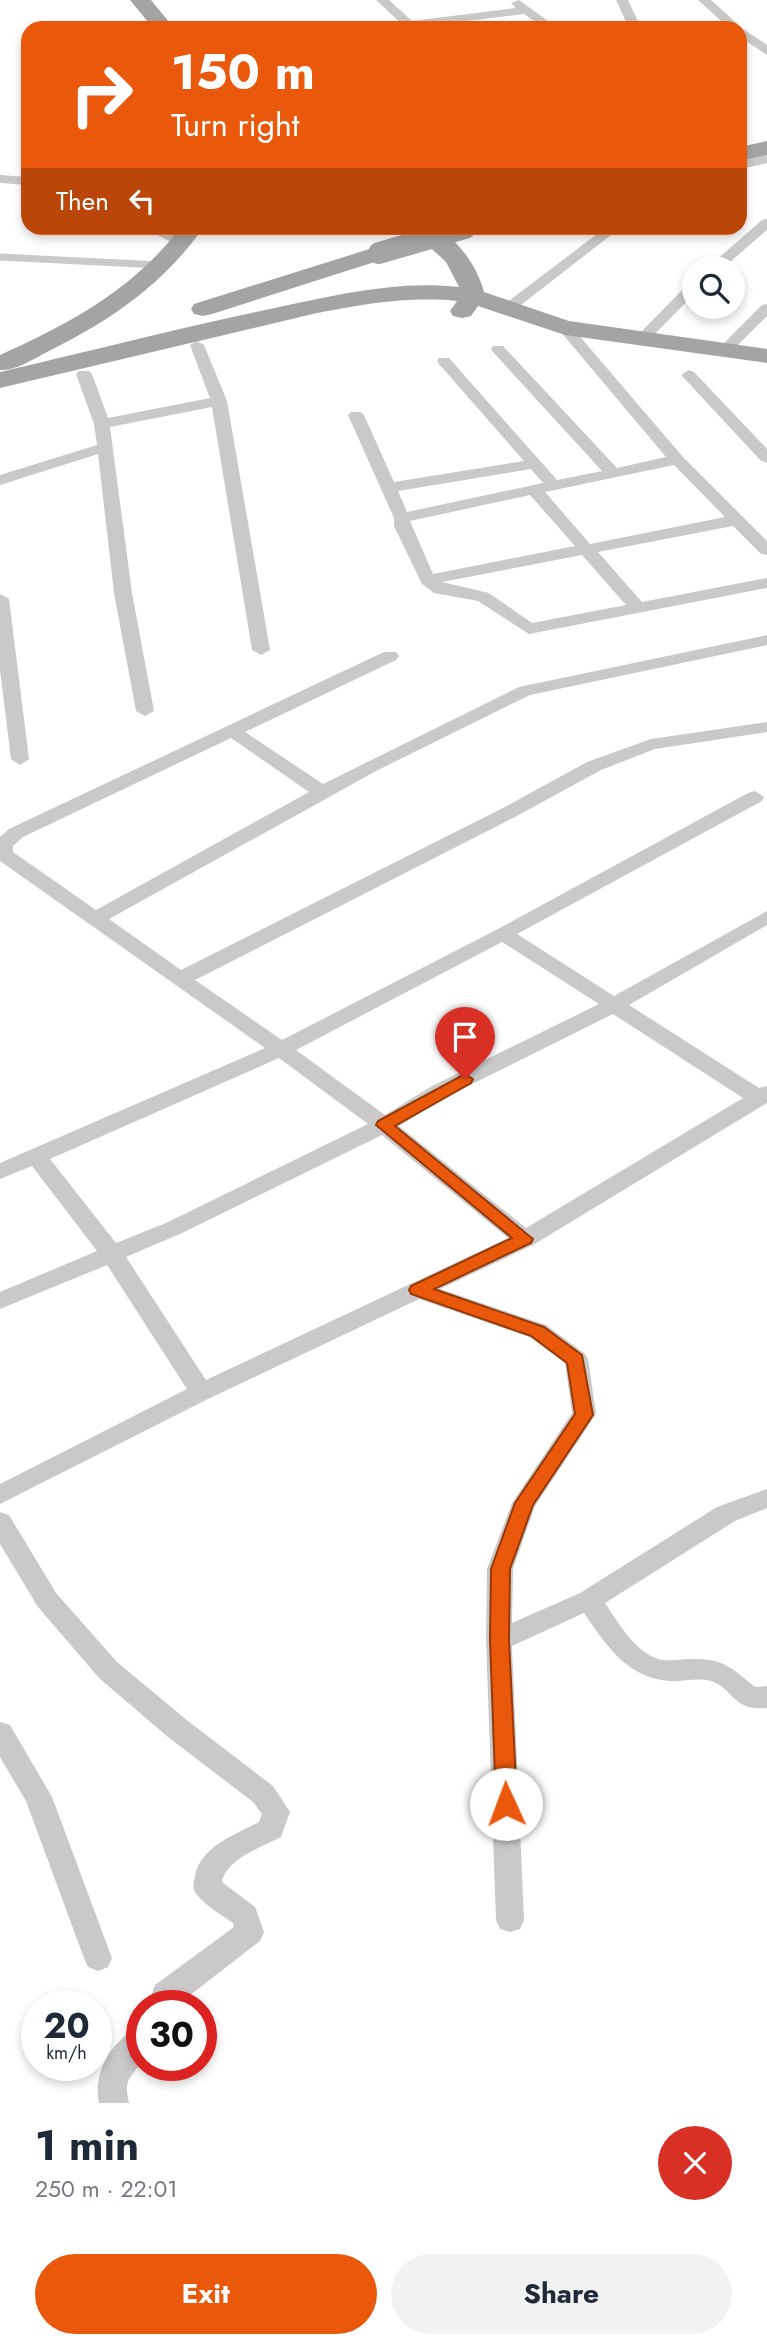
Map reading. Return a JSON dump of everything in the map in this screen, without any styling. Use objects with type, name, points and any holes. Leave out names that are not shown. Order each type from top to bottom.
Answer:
[{"type":"main road","points":[[140,0],[158,21]]},
{"type":"main road","points":[[0,364],[59,338],[131,291],[162,265],[186,235]]},
{"type":"main road","points":[[431,235],[444,243],[470,277],[466,305]]},
{"type":"main road","points":[[0,374],[441,235]]},
{"type":"main road","points":[[0,345],[97,302],[131,291]]},
{"type":"main road","points":[[0,380],[330,303],[430,291],[466,305]]},
{"type":"main road","points":[[0,392],[293,324],[365,313],[466,305],[507,309],[565,328],[767,356]]},
{"type":"street","points":[[382,1],[398,0]]},
{"type":"street","points":[[512,0],[542,21]]},
{"type":"street","points":[[622,0],[632,21]]},
{"type":"street","points":[[704,0],[728,21]]},
{"type":"street","points":[[382,1],[404,21]]},
{"type":"street","points":[[440,21],[526,10]]},
{"type":"street","points":[[747,36],[767,51]]},
{"type":"street","points":[[0,179],[21,180]]},
{"type":"street","points":[[727,256],[762,223]]},
{"type":"street","points":[[507,309],[603,235]]},
{"type":"street","points":[[644,337],[682,298]]},
{"type":"street","points":[[726,349],[767,309]]},
{"type":"street","points":[[565,328],[677,460],[767,550]]},
{"type":"street","points":[[197,345],[219,401],[261,650]]},
{"type":"street","points":[[498,349],[614,474]]},
{"type":"street","points":[[444,360],[554,486]]},
{"type":"street","points":[[84,374],[102,424],[123,593],[145,711]]},
{"type":"street","points":[[689,376],[767,458]]},
{"type":"street","points":[[102,424],[219,401]]},
{"type":"street","points":[[356,415],[402,519],[402,526],[428,580],[440,589],[483,597],[529,629],[767,583]]},
{"type":"street","points":[[0,480],[105,447]]},
{"type":"street","points":[[402,519],[677,460]]},
{"type":"street","points":[[388,488],[535,464]]},
{"type":"street","points":[[534,490],[639,609]]},
{"type":"street","points":[[428,580],[737,520]]},
{"type":"street","points":[[0,599],[20,759]]},
{"type":"street","points":[[95,919],[322,792],[525,691],[767,640]]},
{"type":"street","points":[[390,656],[16,833],[4,845],[3,854],[281,1049],[384,1125],[525,1239]]},
{"type":"street","points":[[180,979],[508,813],[594,766],[651,744],[767,727]]},
{"type":"street","points":[[232,731],[322,792]]},
{"type":"street","points":[[0,1172],[281,1049],[503,934],[755,797]]},
{"type":"street","points":[[0,1301],[174,1228],[384,1125],[440,1091],[615,1004],[767,917]]},
{"type":"street","points":[[0,1495],[202,1392],[525,1239],[763,1096],[503,934]]},
{"type":"street","points":[[36,1156],[112,1254],[202,1392]]},
{"type":"street","points":[[418,1290],[538,1331],[576,1360],[584,1415],[524,1503],[500,1569],[499,1640],[510,1920]]},
{"type":"street","points":[[499,1640],[589,1600],[726,1514],[767,1498]]},
{"type":"street","points":[[0,1521],[47,1600],[108,1670],[178,1729],[263,1794],[276,1812],[271,1829],[228,1852],[210,1869],[207,1887],[245,1916],[250,1932],[170,1990]]},
{"type":"street","points":[[589,1600],[626,1651],[644,1664],[662,1671],[703,1670],[722,1674],[743,1694],[753,1699],[767,1697]]},
{"type":"street","points":[[0,1733],[38,1797],[98,1958]]},
{"type":"street","points":[[114,2103],[109,2089],[116,2067],[126,2056]]},
{"type":"lane","points":[[0,257],[162,265]]},
{"type":"route","points":[[465,1079],[384,1125],[525,1239],[418,1290],[538,1331],[576,1360],[584,1415],[524,1503],[500,1569],[499,1640],[506,1804]]}]
